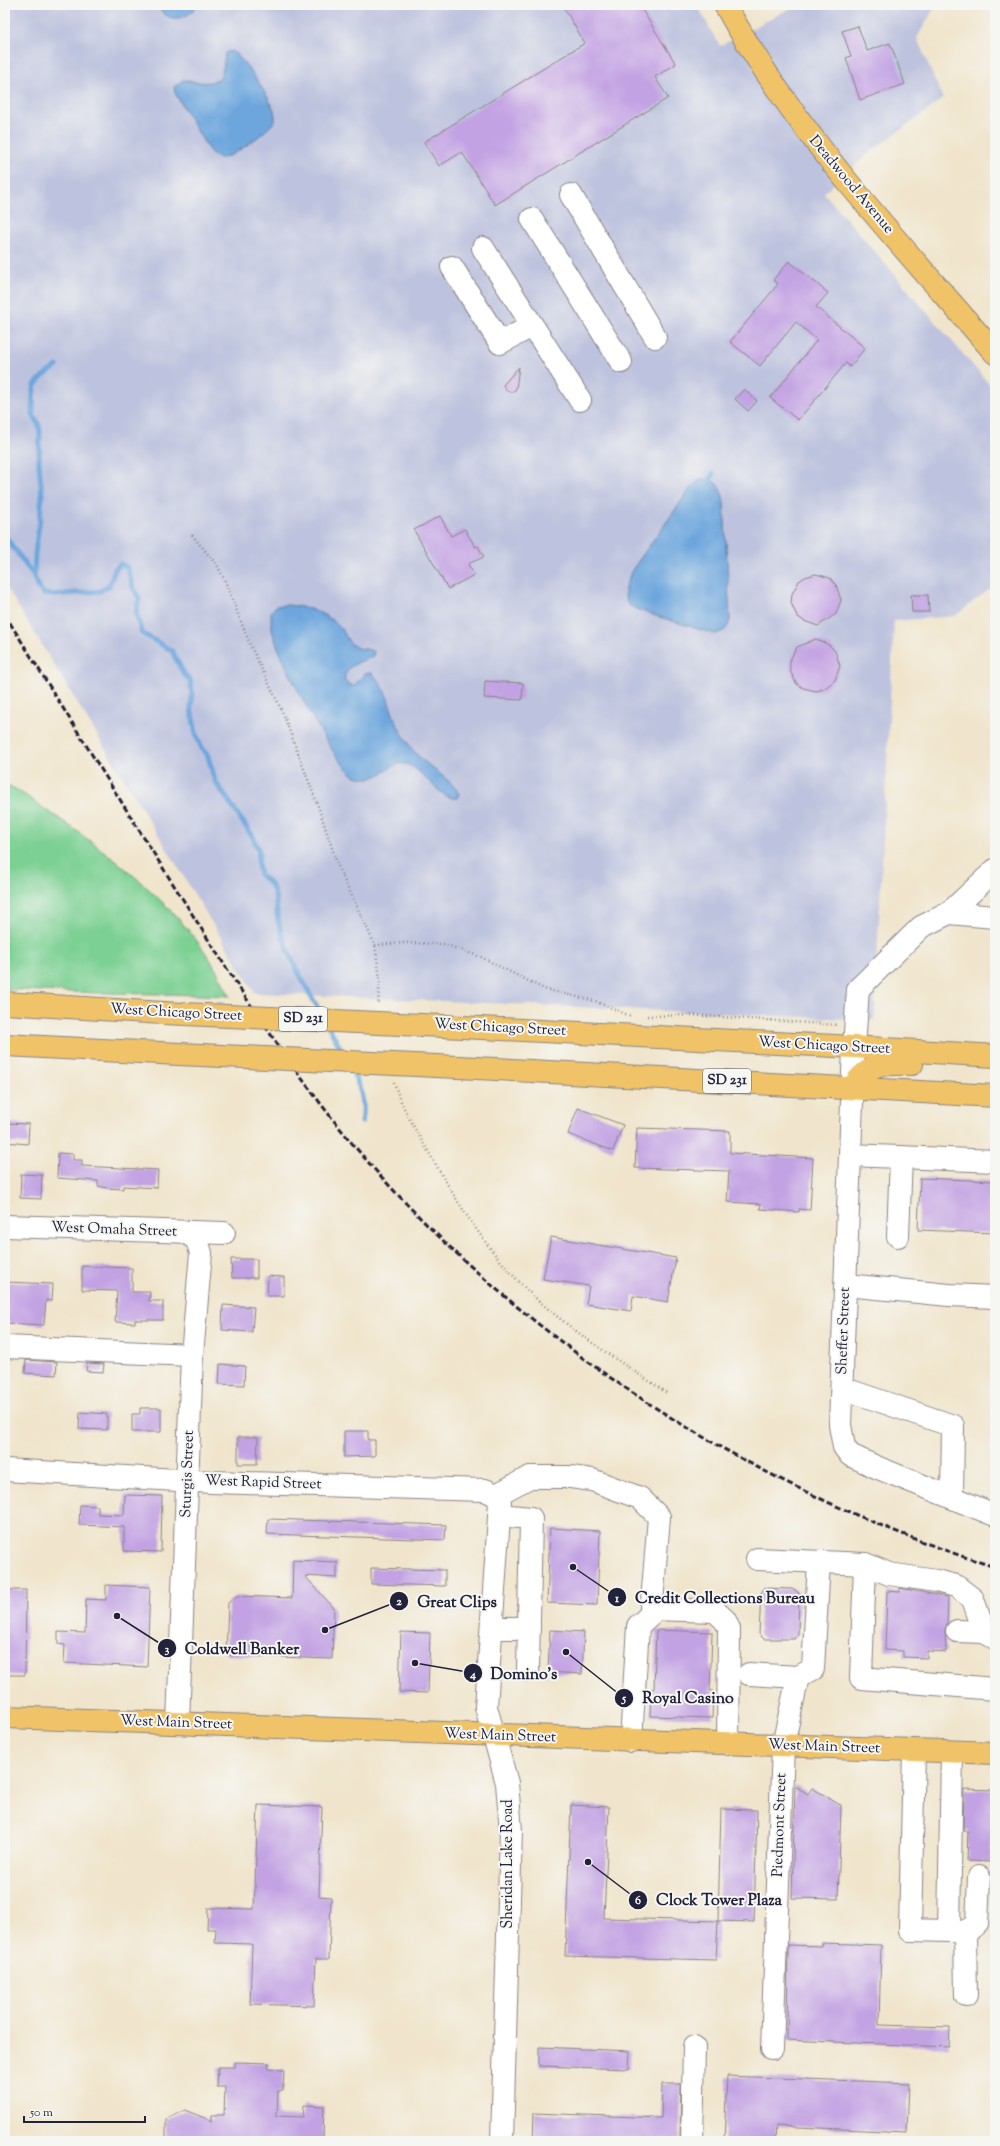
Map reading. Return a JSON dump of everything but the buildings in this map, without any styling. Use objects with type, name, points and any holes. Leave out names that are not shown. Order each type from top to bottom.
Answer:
[{"type":"main road","name":"Deadwood Avenue","points":[[725,5],[761,66],[806,130],[900,244],[995,353]]},
{"type":"main road","name":"West Chicago Street","points":[[5,1003],[163,1013],[443,1026],[854,1037],[967,1056],[995,1055]]},
{"type":"main road","name":"SD 231","points":[[5,1044],[995,1096]]},
{"type":"main road","points":[[852,1088],[859,1077],[871,1068],[888,1063],[967,1067],[995,1063]]},
{"type":"main road","name":"West Main Street","points":[[5,1717],[630,1741],[995,1753]]},
{"type":"street","points":[[571,195],[655,336]]},
{"type":"street","points":[[532,219],[621,362]]},
{"type":"street","points":[[483,248],[580,400]]},
{"type":"street","points":[[452,267],[500,343],[532,326]]},
{"type":"street","points":[[949,913],[995,870]]},
{"type":"street","points":[[949,913],[992,920]]},
{"type":"street","name":"Sheffer Street","points":[[949,913],[920,927],[858,989],[852,1088],[841,1436],[844,1446],[850,1454],[876,1467],[995,1515]]},
{"type":"street","points":[[850,1154],[995,1160]]},
{"type":"street","points":[[898,1236],[901,1156]]},
{"type":"street","name":"West Omaha Street","points":[[5,1226],[224,1233]]},
{"type":"street","name":"Sturgis Street","points":[[178,1723],[192,1355],[201,1253],[197,1240],[186,1232]]},
{"type":"street","points":[[846,1285],[949,1295],[995,1297]]},
{"type":"street","points":[[5,1347],[192,1355]]},
{"type":"street","points":[[842,1388],[953,1426],[952,1497]]},
{"type":"street","name":"West Rapid Street","points":[[5,1470],[188,1481],[485,1490],[498,1505],[531,1518],[529,1628]]},
{"type":"street","points":[[498,1505],[530,1477],[571,1477],[592,1480],[640,1498],[659,1517],[651,1614],[638,1626],[630,1741]]},
{"type":"street","name":"Sheridan Lake Road","points":[[498,1505],[492,1628],[486,1707],[507,1783],[511,1830],[502,2141]]},
{"type":"street","points":[[756,1559],[865,1564],[889,1574],[936,1581],[956,1586],[973,1599],[989,1635]]},
{"type":"street","points":[[749,1674],[798,1677],[813,1669],[819,1562]]},
{"type":"street","points":[[865,1564],[861,1678],[995,1689]]},
{"type":"street","points":[[651,1609],[715,1611],[725,1620],[728,1629],[728,1744]]},
{"type":"street","points":[[492,1628],[529,1628],[528,1670]]},
{"type":"street","points":[[956,1631],[989,1635]]},
{"type":"street","name":"Piedmont Street","points":[[772,2049],[783,1746],[798,1677]]},
{"type":"street","points":[[914,1750],[910,1930],[957,1931],[977,1924],[978,1877]]},
{"type":"street","points":[[952,1752],[957,1931],[966,1996]]},
{"type":"street","points":[[692,2141],[694,2047]]},
{"type":"path","points":[[192,535],[217,565],[225,581],[251,647],[282,711],[318,806],[339,869],[375,945],[380,979],[378,1012]]},
{"type":"path","points":[[375,945],[404,943],[444,944],[481,957],[544,989],[595,1001],[631,1016]]},
{"type":"path","points":[[646,1016],[690,1015],[854,1037]]},
{"type":"path","points":[[392,1075],[396,1089],[416,1131],[462,1211],[488,1246],[527,1290],[562,1320],[589,1341],[666,1392]]},
{"type":"shaded area","points":[[5,5],[697,5],[720,46],[796,5],[936,5],[917,38],[943,99],[870,152],[824,193],[995,391],[995,585],[955,616],[894,621],[874,1020],[255,993],[5,585]]},
{"type":"green space","points":[[5,784],[24,794],[75,830],[140,881],[179,920],[196,940],[214,965],[230,996],[61,992],[5,989]]},
{"type":"water","points":[[157,5],[197,5],[188,15],[174,18],[165,14]]},
{"type":"water","points":[[231,51],[242,60],[260,84],[273,108],[275,121],[258,137],[241,149],[233,154],[221,158],[214,155],[208,149],[175,93],[174,87],[183,80],[211,82],[216,80],[220,77],[222,72],[225,53]]},
{"type":"water","points":[[700,479],[710,480],[717,484],[720,488],[724,502],[730,620],[725,630],[715,634],[632,607],[627,603],[625,596],[625,588],[632,570],[690,489]]},
{"type":"water","points":[[285,605],[301,607],[323,614],[335,623],[354,646],[374,652],[373,656],[351,667],[345,674],[344,680],[351,686],[356,684],[364,674],[372,673],[382,685],[397,723],[412,749],[455,788],[459,794],[457,798],[451,798],[445,795],[415,768],[409,765],[396,765],[379,775],[365,778],[356,776],[347,769],[322,734],[296,687],[277,646],[272,630],[271,612],[276,606]]},
{"type":"waterway","points":[[34,576],[35,553],[42,495],[39,463],[40,431],[38,423],[33,415],[33,396],[35,385],[42,377],[57,366]]},
{"type":"waterway","points":[[709,484],[713,474]]},
{"type":"waterway","points":[[5,536],[34,576],[38,587],[44,594],[54,595],[100,591],[109,586],[115,569],[121,564],[127,567],[136,594],[139,598],[136,614],[142,633],[172,651],[184,674],[190,680],[192,692],[191,708],[196,734],[202,749],[208,756],[215,781],[253,837],[259,852],[258,863],[260,875],[271,885],[275,895],[281,933],[291,957],[322,1015]]},
{"type":"waterway","points":[[329,1027],[344,1055]]},
{"type":"waterway","points":[[350,1067],[357,1080],[363,1101],[362,1122]]},
{"type":"railway","points":[[5,615],[160,863],[265,1026],[309,1088],[356,1148],[421,1219],[492,1285],[567,1346],[646,1402],[729,1452],[815,1496],[904,1535],[995,1567]]},
{"type":"place","name":"Credit Collections Bureau","points":[[573,1567]]},
{"type":"place","name":"Coldwell Banker","points":[[117,1616]]},
{"type":"place","name":"Great Clips","points":[[325,1630]]},
{"type":"place","name":"Royal Casino","points":[[566,1652]]},
{"type":"place","name":"Domino's","points":[[415,1663]]},
{"type":"place","name":"Clock Tower Plaza","points":[[588,1862]]}]
